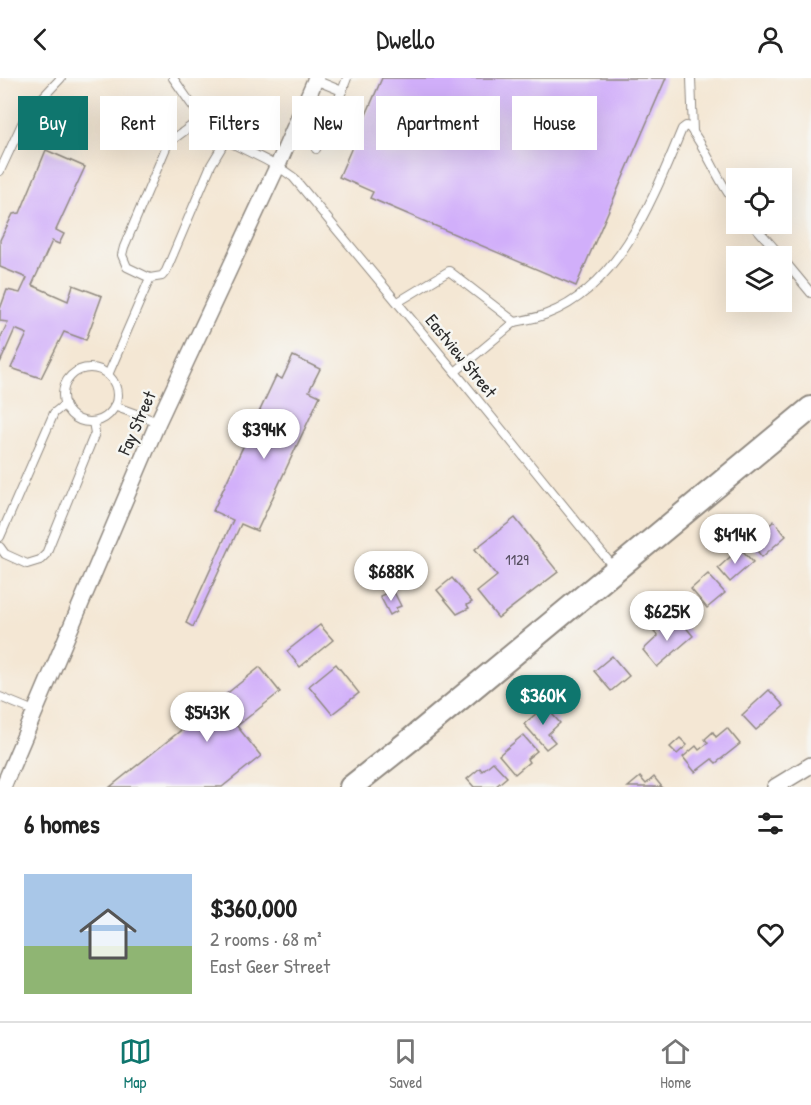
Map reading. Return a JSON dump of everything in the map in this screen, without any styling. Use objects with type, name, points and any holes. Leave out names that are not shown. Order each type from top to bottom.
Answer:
[{"type":"main road","points":[[351,787],[811,408]]},
{"type":"street","name":"Fay Street","points":[[3,787],[158,422],[278,165],[315,79]]},
{"type":"street","points":[[775,787],[811,765]]},
{"type":"lane","points":[[0,171],[26,115],[61,78]]},
{"type":"lane","name":"Eastview Street","points":[[173,78],[189,100]]},
{"type":"lane","points":[[340,96],[347,78]]},
{"type":"lane","points":[[691,78],[693,132]]},
{"type":"lane","points":[[315,79],[342,91]]},
{"type":"lane","points":[[455,372],[515,322],[548,314],[580,295],[610,268],[635,232],[657,189],[682,129],[686,126],[693,132],[726,191]]},
{"type":"lane","points":[[189,128],[168,143],[124,247],[122,255],[127,267],[150,278],[162,276],[166,271],[211,165],[220,150]]},
{"type":"lane","name":"Eastview Street","points":[[247,150],[278,165],[293,177],[616,570]]},
{"type":"lane","points":[[761,234],[772,246]]},
{"type":"lane","points":[[792,270],[811,293]]},
{"type":"lane","points":[[398,302],[449,272],[515,322]]},
{"type":"lane","points":[[108,375],[150,278]]},
{"type":"lane","points":[[91,368],[108,375],[116,386],[117,395],[114,406],[105,418],[93,422],[77,419],[65,404],[63,391],[67,381],[81,369],[91,368]]},
{"type":"lane","points":[[0,537],[54,413],[65,404]]},
{"type":"lane","points":[[114,406],[158,422]]},
{"type":"lane","points":[[0,547],[5,554],[27,564],[40,560],[46,554],[95,433],[93,422]]},
{"type":"lane","points":[[0,697],[34,711]]},
{"type":"building","points":[[382,78],[666,78],[576,286],[370,198],[373,192],[339,177],[351,150],[364,150],[364,119]]},
{"type":"building","points":[[46,150],[85,167],[56,230],[64,234],[59,244],[52,241],[32,285],[68,301],[73,285],[102,296],[86,340],[64,332],[41,378],[11,368],[27,334],[15,329],[0,363],[0,339],[8,322],[0,321],[0,309],[7,290],[20,293],[27,278],[0,267],[0,240],[13,214],[20,213]]},
{"type":"building","points":[[293,356],[320,369],[309,391],[320,396],[257,531],[241,524],[193,627],[186,623],[233,520],[213,511],[276,376],[282,379]]},
{"type":"building","points":[[515,518],[558,572],[498,618],[477,592],[497,576],[475,549]]},
{"type":"building","points":[[774,521],[786,536],[762,557],[750,542]]},
{"type":"building","points":[[740,548],[753,562],[730,582],[718,568]]},
{"type":"building","points":[[708,574],[725,593],[707,608],[691,589]]},
{"type":"building","points":[[452,578],[472,602],[467,605],[469,608],[457,614],[437,590]]},
{"type":"building","points":[[393,590],[401,606],[390,615],[380,596]]},
{"type":"building","points":[[679,619],[693,636],[657,667],[643,650],[658,636],[654,632],[662,625],[666,630]]},
{"type":"building","points":[[320,625],[333,640],[300,667],[287,651]]},
{"type":"building","points":[[612,656],[629,676],[611,691],[594,671]]},
{"type":"building","points":[[336,664],[359,693],[332,714],[309,686]]},
{"type":"building","points":[[260,667],[280,692],[237,726],[261,756],[222,787],[110,787]]},
{"type":"building","points":[[769,690],[784,706],[756,730],[742,715]]},
{"type":"building","points":[[545,706],[560,723],[548,734],[555,742],[546,749],[524,724]]},
{"type":"building","points":[[727,728],[740,744],[716,763],[712,759],[695,772],[683,757],[696,746],[699,750],[708,743],[705,739],[713,732],[716,737]]},
{"type":"building","points":[[523,735],[537,751],[527,759],[529,762],[515,774],[499,755]]},
{"type":"building","points":[[680,738],[687,745],[677,754],[670,747]]},
{"type":"building","points":[[493,762],[507,777],[495,787],[474,787],[467,779],[480,768],[482,771]]},
{"type":"building","points":[[640,777],[646,784],[654,777],[662,787],[628,787]]}]
